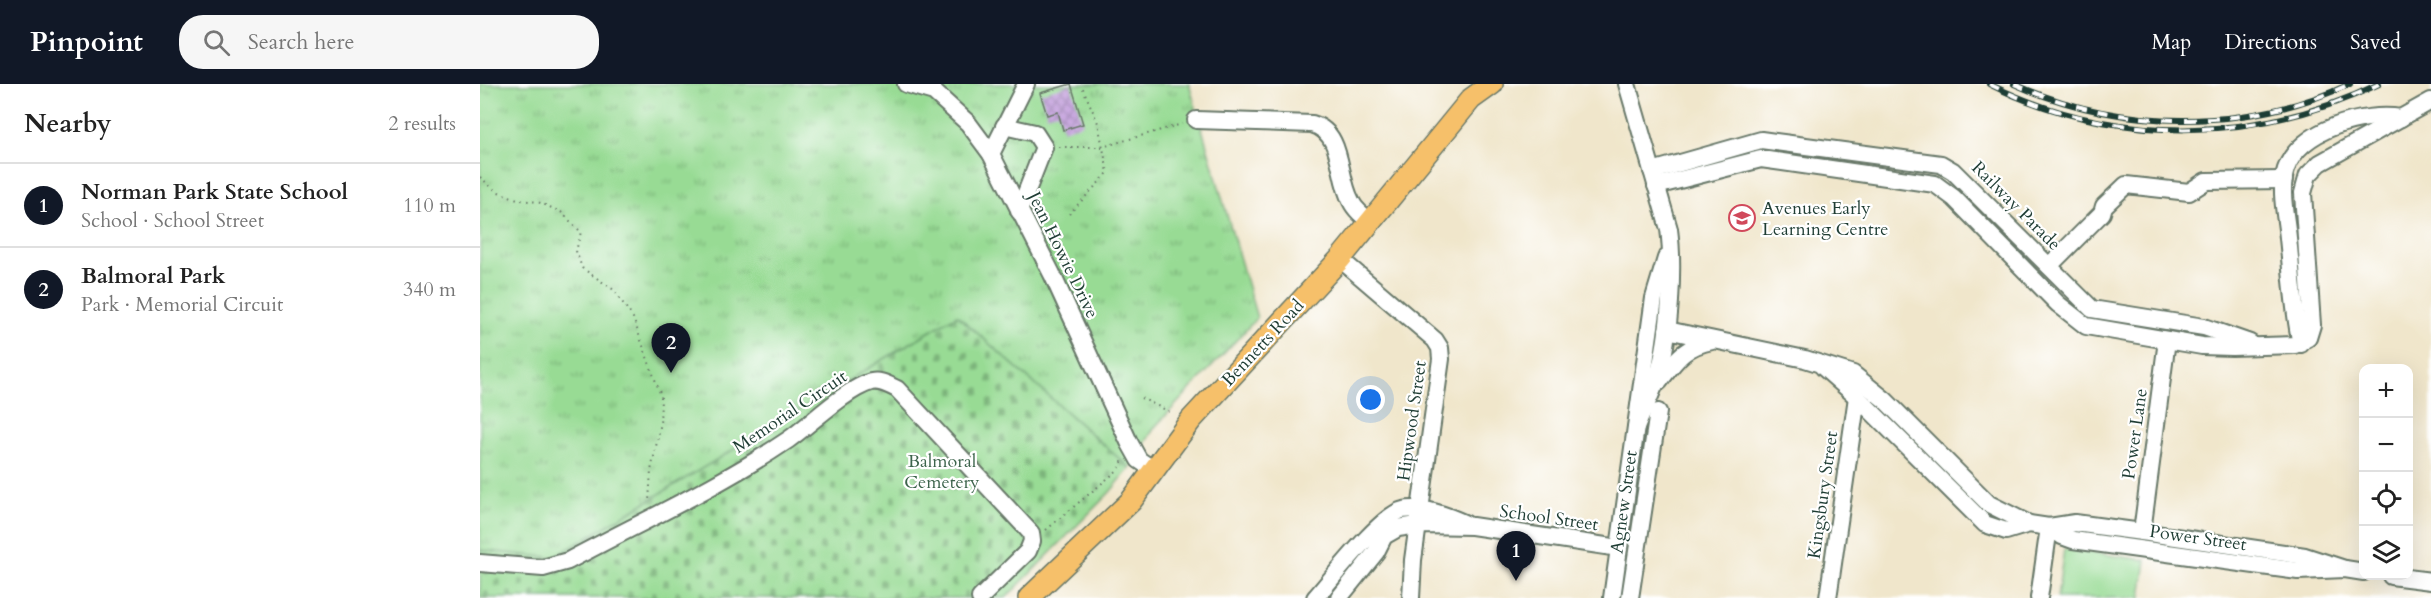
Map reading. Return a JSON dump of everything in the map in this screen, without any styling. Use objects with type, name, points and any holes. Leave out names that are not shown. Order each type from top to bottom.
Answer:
[{"type":"main road","name":"Bennetts Road","points":[[1029,598],[1131,501],[1191,420],[1340,259],[1471,99],[1492,84]]},
{"type":"street","name":"Jean Howie Drive","points":[[906,84],[934,92],[968,123],[991,154],[1052,274],[1129,442],[1139,460],[1154,470]]},
{"type":"street","points":[[991,154],[1026,84]]},
{"type":"street","name":"Agnew Street","points":[[1627,84],[1669,229],[1670,292],[1667,330],[1660,371],[1636,428]]},
{"type":"street","points":[[2301,344],[2310,335],[2312,318],[2303,193],[2306,178],[2320,163],[2431,101]]},
{"type":"street","points":[[2301,344],[2296,318],[2284,180],[2288,164],[2310,140],[2325,131],[2369,117],[2401,118]]},
{"type":"street","points":[[1196,120],[1312,124],[1322,127],[1334,144],[1350,201],[1359,213],[1371,222]]},
{"type":"street","points":[[1004,126],[1035,133],[1044,147],[1019,211]]},
{"type":"street","name":"Railway Parade","points":[[1654,179],[1696,167],[1766,140],[1941,164],[1953,171],[2085,303],[2095,310],[2204,327],[2259,346]]},
{"type":"street","name":"Railway Parade","points":[[1696,167],[1761,159],[1935,184],[1954,198],[2077,321],[2097,329],[2212,347],[2287,347],[2301,344]]},
{"type":"street","points":[[2049,266],[2102,213],[2104,206],[2126,185],[2189,192],[2206,181],[2284,180]]},
{"type":"street","name":"Agnew Street","points":[[1612,598],[1656,292],[1669,252]]},
{"type":"street","name":"Hipwood Street","points":[[1340,259],[1435,340],[1440,348],[1441,359],[1413,561],[1411,598]]},
{"type":"street","name":"Power Street","points":[[1667,330],[1817,362],[1849,372],[1860,378],[1893,407],[1989,504],[2029,525]]},
{"type":"street","name":"Power Lane","points":[[2142,532],[2167,340]]},
{"type":"street","points":[[1651,393],[1687,350],[1697,344],[1713,341]]},
{"type":"street","name":"Power Street","points":[[1817,362],[1857,397],[1984,524],[2006,531],[2029,525],[2049,527],[2075,524],[2142,532],[2305,556],[2359,571]]},
{"type":"street","name":"Memorial Circuit","points":[[480,563],[543,568],[557,566],[739,470],[778,446],[855,390],[872,382],[884,382],[897,389],[1027,527],[1032,541]]},
{"type":"street","name":"Kingsbury Street","points":[[1828,598],[1857,397]]},
{"type":"street","name":"Agnew Street","points":[[1630,598],[1658,412]]},
{"type":"street","points":[[1315,598],[1386,520],[1402,510],[1419,518]]},
{"type":"street","points":[[1339,598],[1372,558],[1386,534],[1419,518]]},
{"type":"street","name":"School Street","points":[[1419,518],[1619,548]]},
{"type":"street","points":[[2039,598],[2049,527]]},
{"type":"street","name":"Power Street","points":[[2049,527],[2073,540],[2298,572],[2345,569]]},
{"type":"street","points":[[980,598],[1028,551],[1032,541]]},
{"type":"street","name":"Hipwood Street","points":[[1403,598],[1413,561]]},
{"type":"street","points":[[2413,579],[2431,581]]},
{"type":"path","points":[[1069,214],[1108,173],[1098,123],[1081,84]]},
{"type":"path","points":[[1044,147],[1102,147],[1196,120]]},
{"type":"path","points":[[480,177],[496,191],[520,200],[538,202],[561,212],[581,232],[576,251],[582,268],[614,290],[633,318],[661,396],[660,427],[651,471],[647,519]]},
{"type":"path","points":[[1141,398],[1172,413]]},
{"type":"path","points":[[1032,541],[1119,469],[1129,442]]},
{"type":"green space","points":[[480,84],[1189,84],[1257,318],[1155,427],[1130,468],[957,315],[553,558],[480,550]]},
{"type":"green space","name":"Balmoral Cemetery","points":[[957,315],[1130,468],[1110,492],[1006,598],[480,598],[480,550],[553,558]]},
{"type":"green space","points":[[2064,549],[2146,560],[2141,598],[2057,598]]},
{"type":"building","points":[[1071,84],[1083,124],[1063,130],[1058,112],[1047,115],[1040,93]]},
{"type":"railway","points":[[1989,84],[2036,104],[2085,118],[2134,127],[2184,129],[2234,126],[2283,118],[2332,104],[2379,84]]},
{"type":"railway","points":[[2014,84],[2055,100],[2096,111],[2139,118],[2182,120],[2225,118],[2268,111],[2309,100],[2350,84]]},
{"type":"place","name":"Avenues Early Learning Centre","points":[[1742,218]]},
{"type":"place","name":"Balmoral Park","points":[[671,373]]},
{"type":"place","name":"Norman Park State School","points":[[1516,581]]}]
